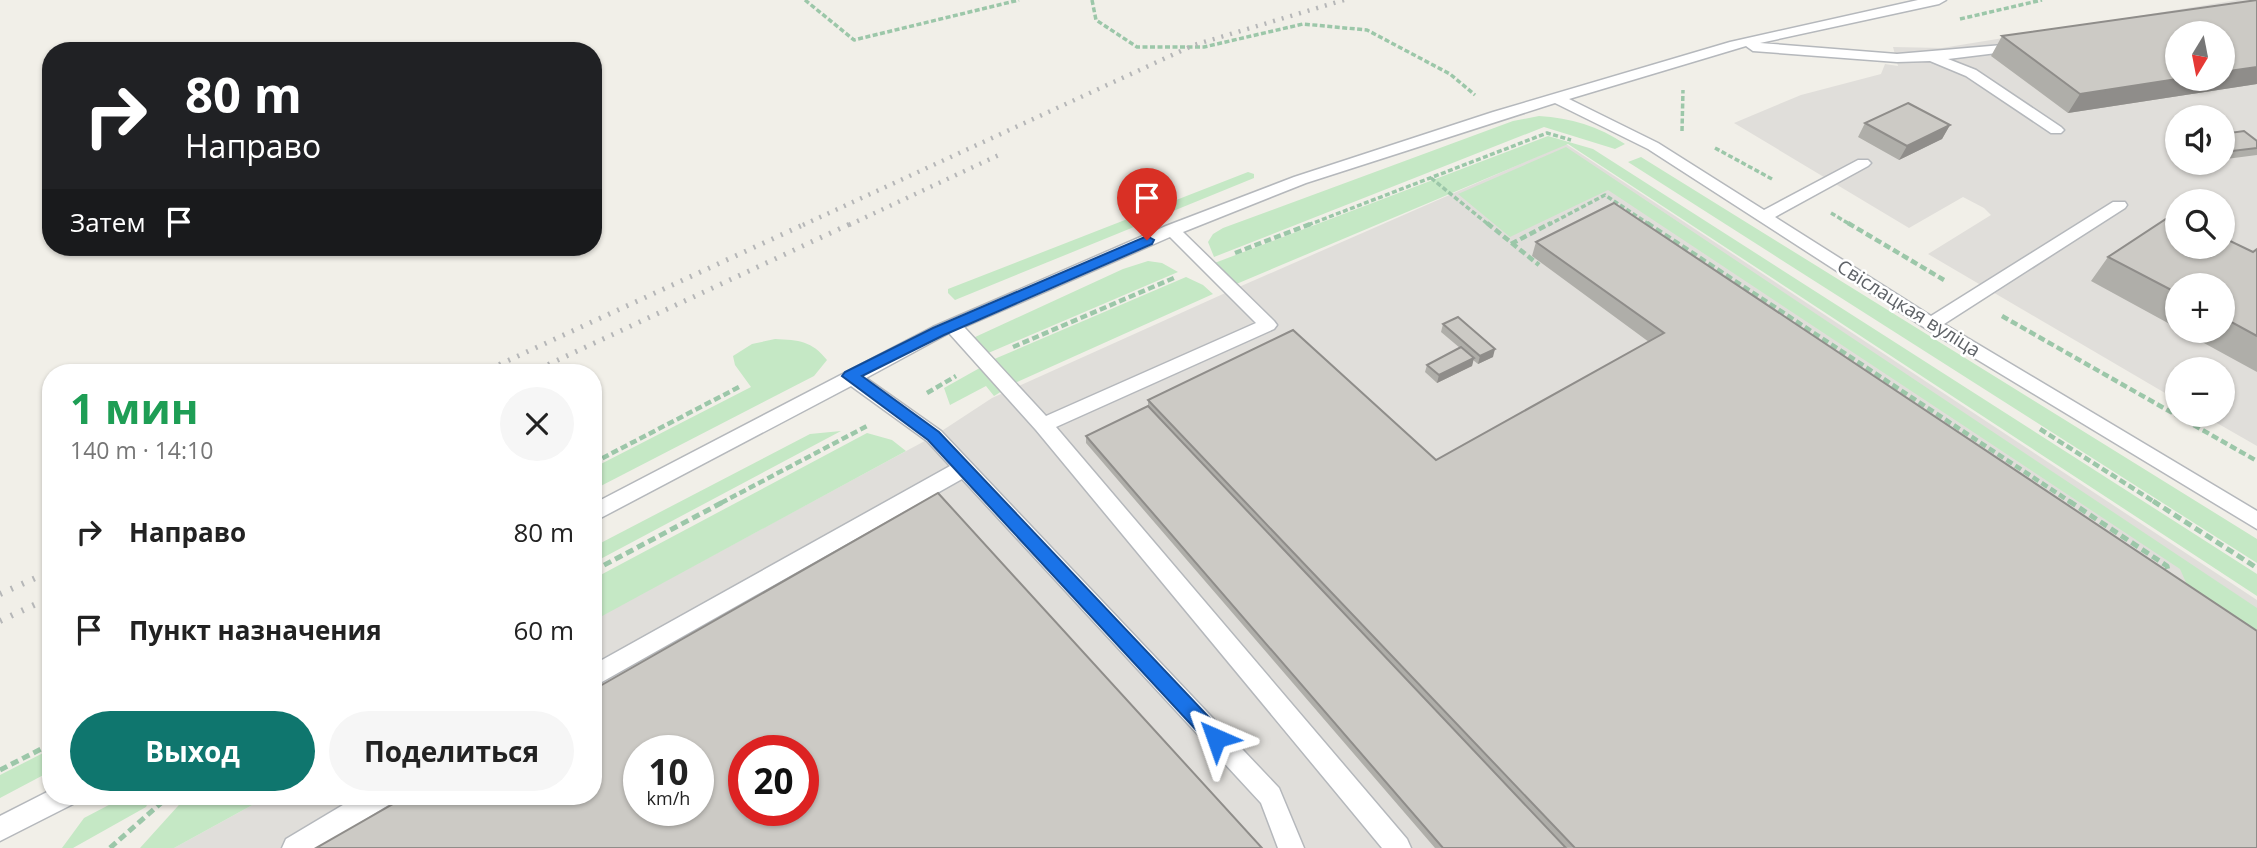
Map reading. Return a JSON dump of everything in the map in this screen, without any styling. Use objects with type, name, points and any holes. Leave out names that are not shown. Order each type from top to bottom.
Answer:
[{"type":"lane","points":[[602,509],[850,376],[952,326],[1172,230],[1300,180],[1497,114],[1559,99],[1735,46],[1880,11],[1939,0]]},
{"type":"lane","points":[[1735,46],[1897,58],[1932,57],[2036,43]]},
{"type":"lane","points":[[1932,57],[1971,73],[2056,130]]},
{"type":"lane","name":"Свіслацкая вуліца","points":[[1559,99],[1653,146],[1931,324],[2257,521]]},
{"type":"lane","points":[[1765,216],[1863,163]]},
{"type":"lane","points":[[1931,324],[2119,205]]},
{"type":"lane","points":[[1043,425],[1268,325],[1172,230]]},
{"type":"lane","points":[[952,326],[1043,425],[1398,848]]},
{"type":"lane","points":[[850,376],[934,436],[964,468],[1270,796],[1291,848]]},
{"type":"lane","points":[[602,672],[964,468]]},
{"type":"lane","points":[[0,829],[47,805]]},
{"type":"lane","points":[[295,848],[366,805]]},
{"type":"path","points":[[805,0],[854,40],[1019,0]]},
{"type":"path","points":[[1092,0],[1096,20],[1137,47],[1204,47],[1303,24],[1367,30],[1450,74],[1497,114]]},
{"type":"path","points":[[602,566],[898,410],[985,359],[1206,264],[1547,133],[1573,141]]},
{"type":"path","points":[[1431,178],[1514,242]]},
{"type":"path","points":[[1539,265],[1511,244],[1605,195],[2168,566],[2169,583]]},
{"type":"path","points":[[602,458],[741,386]]},
{"type":"path","points":[[2034,425],[2257,568]]},
{"type":"path","points":[[2077,520],[2087,512]]},
{"type":"path","points":[[0,770],[42,749]]},
{"type":"path","points":[[110,848],[159,805]]},
{"type":"shaded area","points":[[2237,0],[2257,0],[2257,446],[2224,427],[2235,427],[2235,357],[2165,357],[2165,393],[1928,254],[1991,215],[1984,208],[1963,197],[1909,228],[1734,123],[1801,95],[1881,74],[1885,64],[1898,66],[1893,47],[1942,48]]},
{"type":"shaded area","points":[[1566,144],[2257,600],[2257,848],[174,848],[253,805],[602,805],[602,615],[934,436],[992,398]]},
{"type":"green space","points":[[1539,116],[1584,124],[1625,144],[1615,149],[1544,127],[1214,257],[1208,242],[1213,234],[1223,228],[1513,121]]},
{"type":"green space","points":[[1548,136],[1593,149],[2257,574],[2257,596],[1568,144],[1234,285],[1212,264]]},
{"type":"green space","points":[[1566,147],[2257,608],[2257,633],[2188,587],[2180,569],[1608,190],[1510,237],[1458,194]]},
{"type":"green space","points":[[1641,157],[2257,539],[2257,563],[1628,162]]},
{"type":"green space","points":[[1248,172],[1254,174],[1254,178],[955,300],[948,293],[948,289]]},
{"type":"green space","points":[[1148,261],[1162,263],[1178,272],[986,354],[973,338],[1123,269]]},
{"type":"green space","points":[[1186,277],[1203,285],[1213,294],[1015,383],[992,360]]},
{"type":"green space","points":[[775,339],[791,340],[810,345],[827,360],[814,376],[602,485],[602,463],[751,387],[735,365],[733,356],[752,344]]},
{"type":"green space","points":[[985,365],[1007,388],[994,396],[986,386],[950,405],[944,388]]},
{"type":"green space","points":[[841,431],[602,558],[602,542],[810,434]]},
{"type":"green space","points":[[867,433],[892,440],[906,451],[602,616],[602,574]]},
{"type":"green space","points":[[42,754],[42,776],[0,798],[0,775]]},
{"type":"green space","points":[[109,805],[147,805],[73,848],[62,848],[84,818]]},
{"type":"green space","points":[[179,805],[253,805],[174,848],[140,848]]},
{"type":"building","points":[[2257,0],[2257,67],[2235,70],[2235,21],[2165,21],[2165,81],[2080,94],[2002,36]]},
{"type":"building","points":[[1908,103],[1950,125],[1907,146],[1865,123]]},
{"type":"building","points":[[2244,131],[2257,141],[2257,148],[2235,151],[2235,132]]},
{"type":"building","points":[[1614,203],[2257,631],[2257,848],[1575,848],[1148,400],[1293,330],[1436,460],[1664,333],[1536,242]]},
{"type":"building","points":[[2165,220],[2165,259],[2235,259],[2235,243],[2253,252],[2257,249],[2257,336],[2235,324],[2235,273],[2165,273],[2165,287],[2108,257]]},
{"type":"building","points":[[1458,317],[1495,349],[1480,356],[1443,324]]},
{"type":"building","points":[[1461,347],[1474,358],[1439,375],[1427,365]]},
{"type":"building","points":[[1148,406],[1566,848],[1443,848],[1086,436]]},
{"type":"building","points":[[938,493],[1262,848],[316,848],[391,805],[602,805],[602,685]]},
{"type":"railway","points":[[803,225],[1194,45],[1344,0]]},
{"type":"railway","points":[[849,225],[1001,154]]},
{"type":"railway","points":[[501,364],[807,223]]},
{"type":"railway","points":[[549,364],[852,223]]},
{"type":"railway","points":[[0,594],[42,575]]},
{"type":"railway","points":[[0,621],[42,601]]},
{"type":"route","points":[[1147,240],[939,331],[850,376],[934,436],[1216,738]]}]
